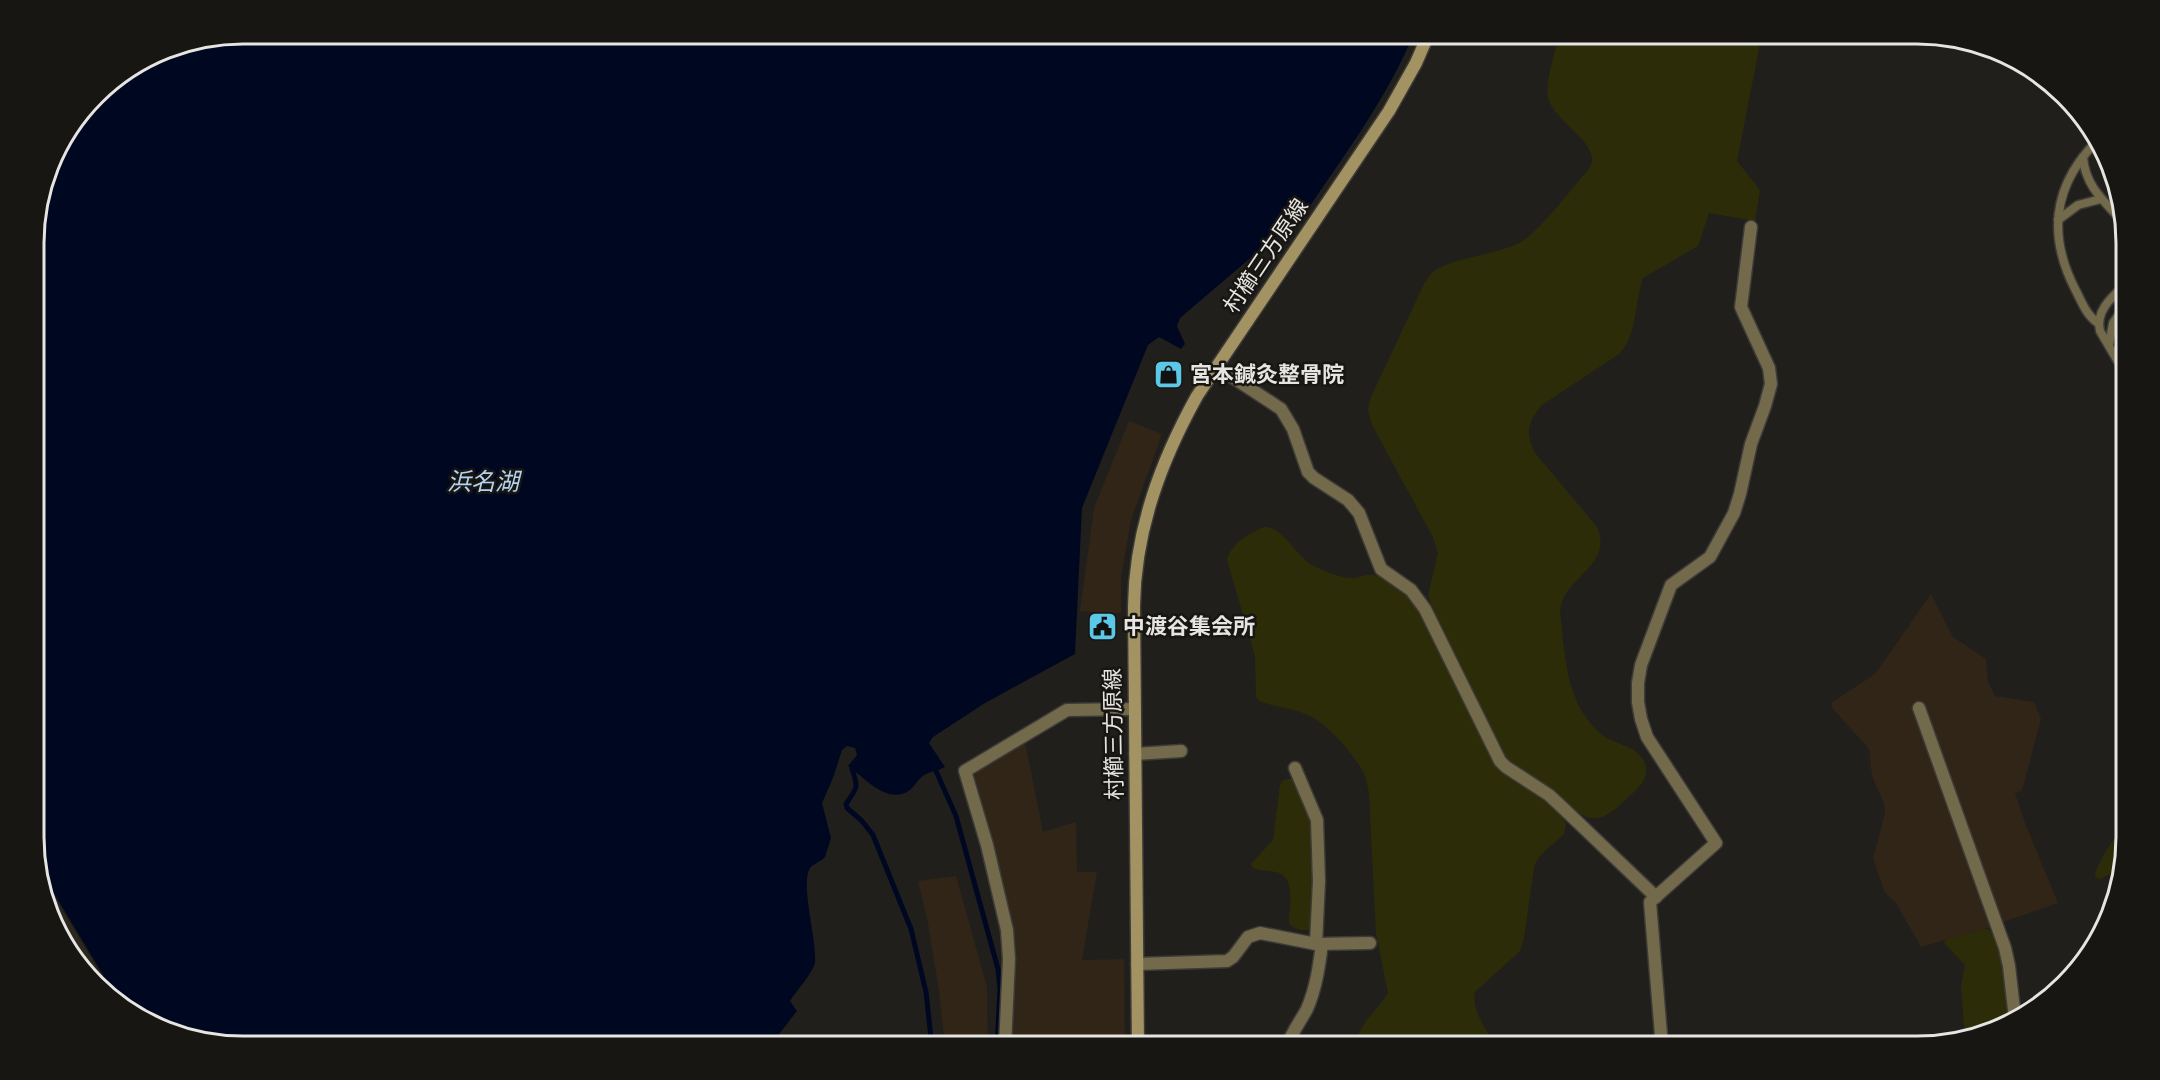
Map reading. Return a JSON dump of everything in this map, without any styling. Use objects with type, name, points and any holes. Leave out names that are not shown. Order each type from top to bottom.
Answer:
[{"type":"main road","name":"村櫛三方原線","points":[[1138,1036],[1134,578],[1144,524],[1172,445],[1197,396],[1389,111],[1416,63],[1424,44]]},
{"type":"street","points":[[1661,1036],[1650,902],[1716,843],[1647,736],[1638,702],[1638,683],[1641,665],[1671,585],[1710,557],[1734,513],[1751,444],[1768,397],[1771,384],[1769,368],[1741,307],[1750,227]]},
{"type":"street","points":[[1217,367],[1281,409],[1293,429],[1308,472],[1348,500],[1359,513],[1381,568],[1411,590],[1425,609],[1500,761],[1548,795],[1656,897]]},
{"type":"street","points":[[1919,708],[2005,948],[2014,1011]]},
{"type":"street","points":[[1005,1036],[1008,945],[990,885],[987,845],[965,771],[1067,710],[1135,709]]},
{"type":"street","points":[[1135,754],[1181,751]]},
{"type":"street","points":[[1291,1036],[1307,1008],[1314,989],[1319,944],[1317,820],[1295,768]]},
{"type":"street","points":[[1137,964],[1227,961],[1233,957],[1248,937],[1260,933],[1319,944],[1370,944]]},
{"type":"lane","points":[[2092,147],[2075,166],[2065,187],[2058,220],[2060,254],[2068,275],[2090,317],[2098,323]]},
{"type":"lane","points":[[2083,158],[2088,180],[2115,213]]},
{"type":"lane","points":[[2058,220],[2078,205],[2101,199]]},
{"type":"lane","points":[[2116,295],[2105,306],[2098,323],[2100,331],[2116,357]]},
{"type":"lane","points":[[2109,345],[2113,322],[2116,318]]},
{"type":"shaded area","points":[[1557,44],[1760,44],[1737,161],[1760,190],[1755,221],[1709,213],[1698,246],[1643,278],[1633,328],[1619,354],[1542,405],[1533,417],[1529,428],[1535,453],[1597,527],[1600,541],[1599,552],[1594,562],[1569,589],[1560,611],[1566,661],[1574,693],[1589,722],[1606,738],[1637,753],[1646,768],[1644,780],[1637,789],[1622,804],[1597,818],[1587,817],[1580,813],[1552,790],[1518,768],[1502,751],[1428,595],[1438,553],[1433,537],[1372,425],[1368,410],[1371,397],[1424,284],[1431,274],[1449,264],[1521,242],[1546,219],[1592,164],[1587,146],[1551,105],[1547,90]]},
{"type":"shaded area","points":[[1129,421],[1162,434],[1131,520],[1121,577],[1121,613],[1080,611],[1094,508]]},
{"type":"shaded area","points":[[1264,527],[1271,528],[1284,537],[1307,562],[1318,568],[1345,577],[1355,578],[1369,575],[1379,577],[1393,584],[1405,595],[1419,612],[1495,765],[1551,806],[1566,823],[1564,834],[1543,853],[1534,867],[1524,938],[1520,951],[1475,992],[1475,1006],[1489,1036],[1358,1036],[1364,1024],[1388,993],[1376,933],[1368,787],[1356,760],[1324,725],[1302,713],[1259,701],[1256,696],[1255,656],[1227,560],[1232,549],[1252,532]]},
{"type":"shaded area","points":[[1931,594],[1953,637],[1986,659],[1988,682],[1995,696],[2034,702],[2041,719],[2022,791],[2015,793],[2058,903],[2003,922],[1922,700],[1911,705],[1990,927],[1921,947],[1896,903],[1885,893],[1873,859],[1885,813],[1884,804],[1872,776],[1869,749],[1833,709],[1831,703],[1875,674]]},
{"type":"shaded area","points":[[1025,742],[1043,832],[1076,822],[1077,872],[1097,872],[1082,960],[1124,959],[1125,1036],[1011,1036],[1014,974],[973,778],[976,770]]},
{"type":"shaded area","points":[[1287,779],[1292,779],[1296,783],[1312,821],[1314,881],[1312,928],[1306,930],[1296,929],[1289,923],[1290,893],[1287,880],[1283,875],[1258,870],[1251,864],[1273,840],[1280,785]]},
{"type":"shaded area","points":[[2116,837],[2113,872],[2100,879],[2096,878],[2095,874]]},
{"type":"shaded area","points":[[956,876],[987,987],[988,1036],[944,1036],[928,923],[918,881]]},
{"type":"shaded area","points":[[51,891],[105,981],[85,959],[70,937]]},
{"type":"shaded area","points":[[1984,929],[1988,929],[1993,935],[2001,958],[2008,1015],[1965,1031],[1961,987],[1965,965],[1944,943],[1947,939]]},
{"type":"water","name":"浜名湖","points":[[229,44],[1409,44],[1376,107],[1299,222],[1294,221],[1180,318],[1177,326],[1185,344],[1181,349],[1159,337],[1148,345],[1082,508],[1075,654],[985,703],[933,737],[929,743],[945,767],[923,776],[910,790],[902,794],[885,793],[869,783],[848,766],[857,755],[855,748],[847,746],[842,750],[822,803],[831,838],[825,857],[810,868],[807,876],[815,962],[790,1001],[797,1011],[778,1036],[216,1035],[191,1030],[154,1016],[109,985],[49,886],[45,864],[44,229],[50,191],[70,143],[93,111],[132,77],[166,59],[191,50]]},
{"type":"waterway","points":[[852,769],[856,788],[846,804],[847,808],[873,835],[911,929],[926,992],[931,1036]]},
{"type":"waterway","points":[[936,771],[956,816],[998,969],[1000,989],[998,1036]]},
{"type":"place","name":"宮本鍼灸整骨院","points":[[1169,375]]},
{"type":"place","name":"中渡谷集会所","points":[[1102,627]]}]
